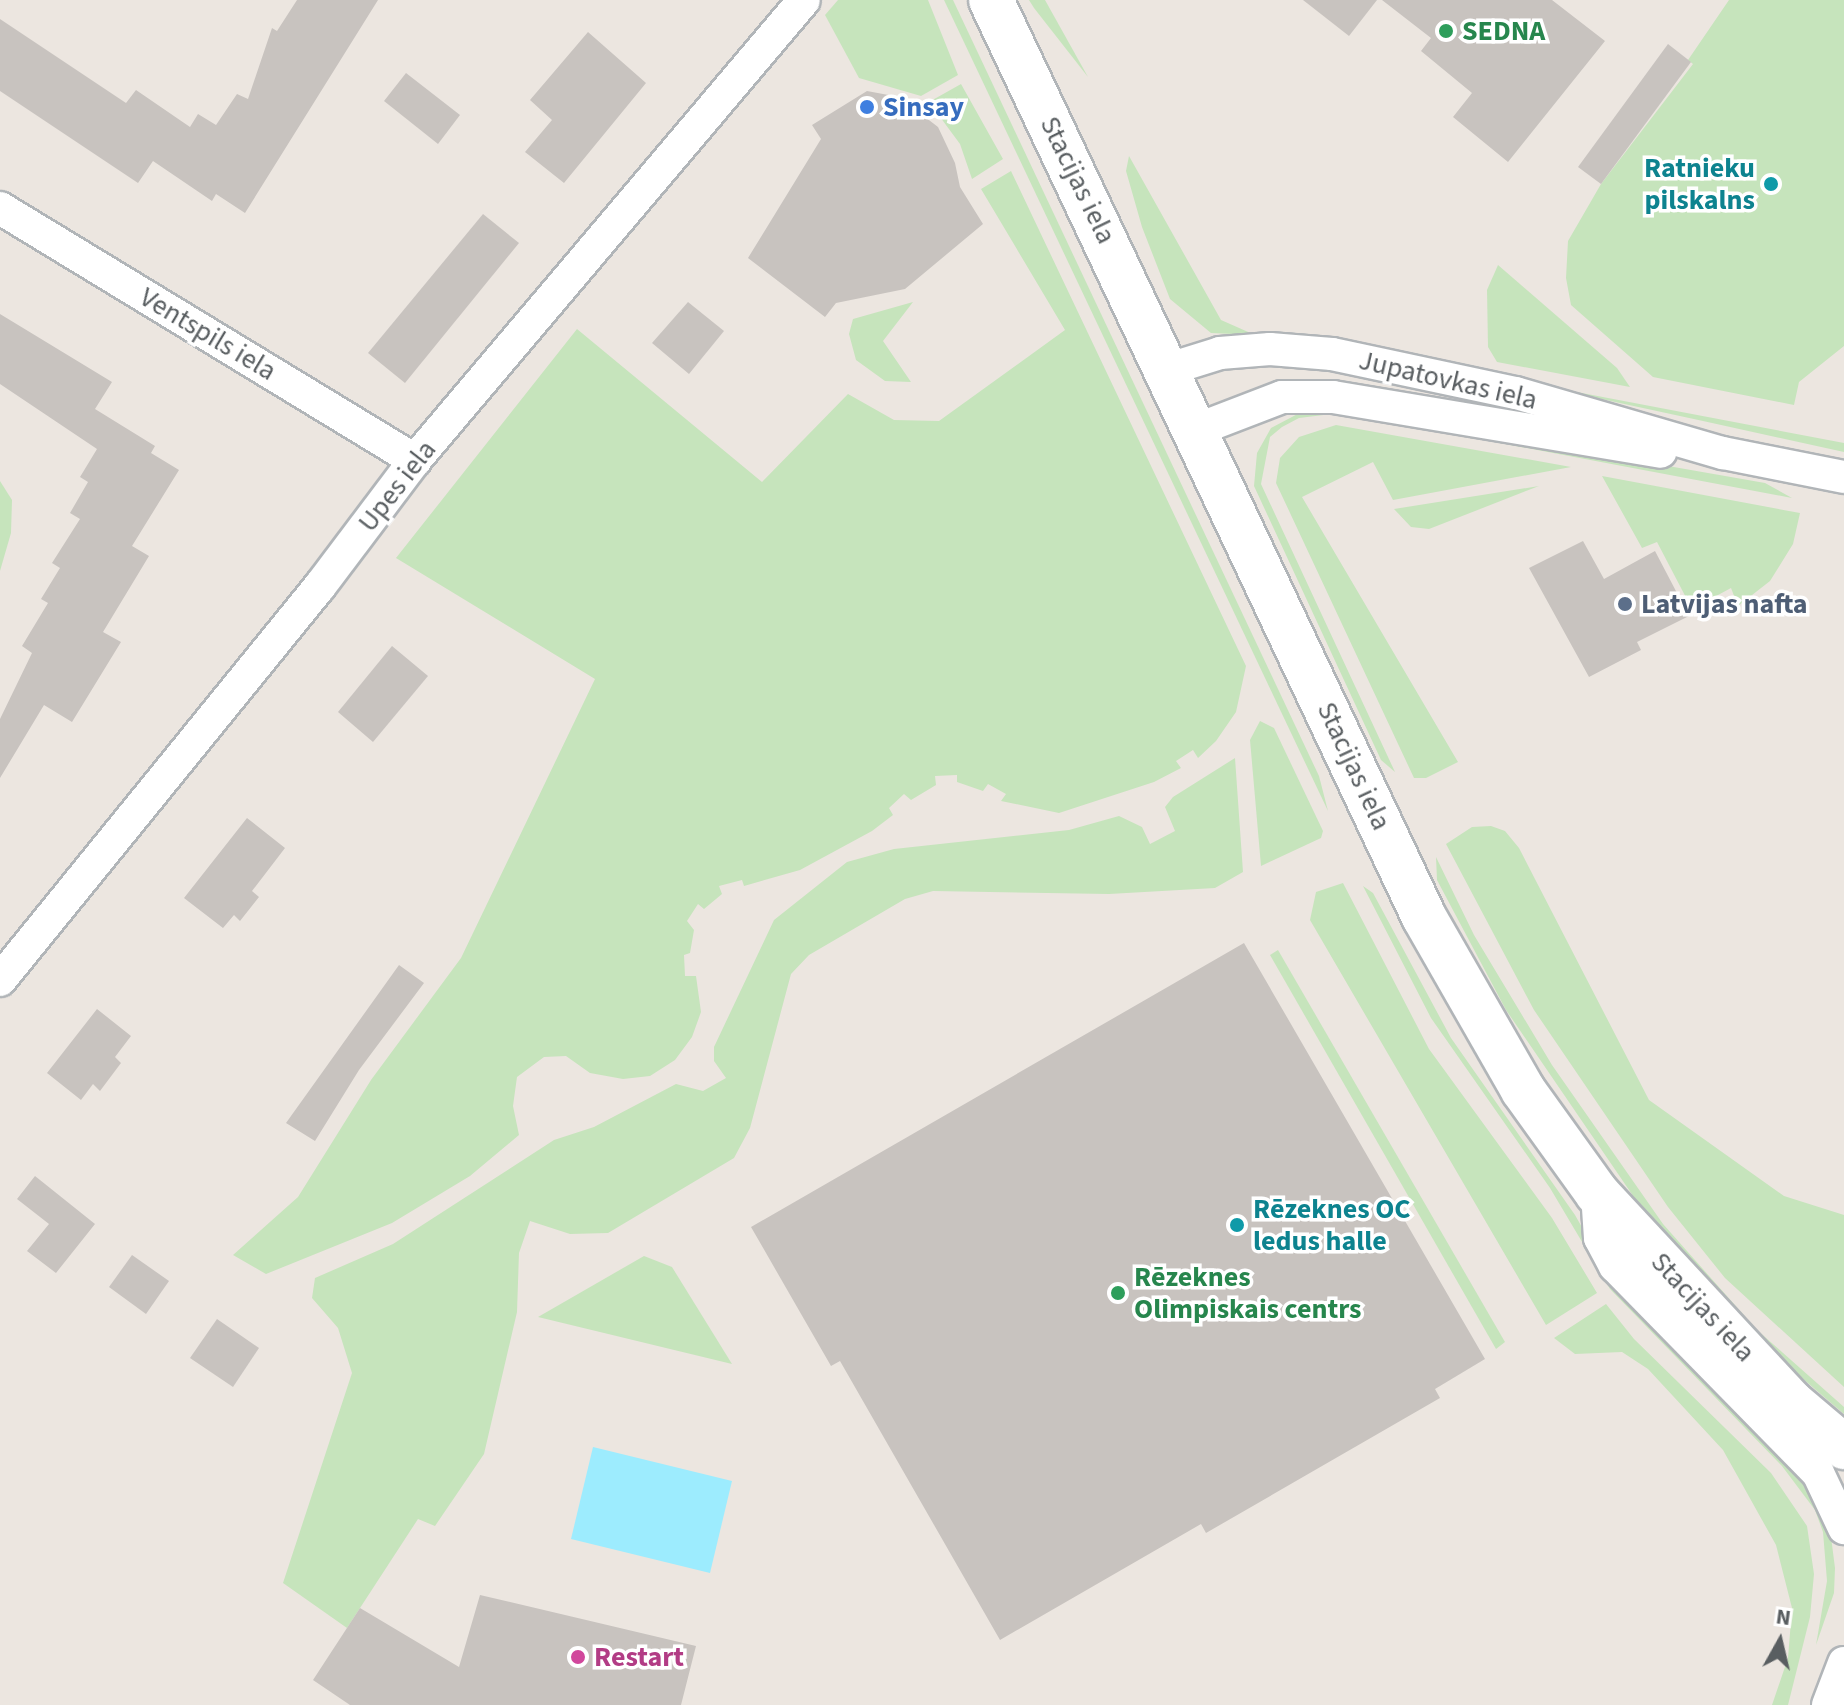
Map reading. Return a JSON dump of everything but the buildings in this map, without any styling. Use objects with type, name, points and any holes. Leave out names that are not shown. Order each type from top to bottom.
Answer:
[{"type":"main road","name":"Stacijas iela","points":[[991,0],[1169,369],[1424,917],[1523,1090],[1597,1193],[1791,1402],[1844,1447]]},
{"type":"street","name":"Upes iela","points":[[0,980],[320,586],[415,460],[804,0]]},
{"type":"street","name":"Ventspils iela","points":[[0,208],[415,460]]},
{"type":"street","name":"Jupatovkas iela","points":[[1169,369],[1212,354],[1270,349],[1332,354],[1448,378],[1723,453],[1844,477]]},
{"type":"street","points":[[1289,396],[1325,385],[1431,396],[1444,391],[1448,378]]},
{"type":"street","name":"Jupatovkas iela","points":[[1196,430],[1289,396],[1333,397],[1685,456],[1723,453]]},
{"type":"street","points":[[1597,1193],[1600,1238],[1615,1266],[1818,1473],[1844,1528]]},
{"type":"street","points":[[1828,1705],[1844,1663]]},
{"type":"green space","points":[[838,0],[928,0],[958,75],[921,96],[859,78],[825,15]]},
{"type":"green space","points":[[944,0],[953,0],[1319,776],[1328,811]]},
{"type":"green space","points":[[1029,0],[1045,0],[1088,77],[1034,8]]},
{"type":"green space","points":[[1729,0],[1844,0],[1844,346],[1799,382],[1794,405],[1653,377],[1571,305],[1566,278],[1568,241],[1601,184],[1693,64],[1688,60]]},
{"type":"green space","points":[[961,84],[1003,159],[972,179],[960,144],[929,102]]},
{"type":"green space","points":[[1129,156],[1221,320],[1255,335],[1211,333],[1170,299],[1142,227],[1126,171]]},
{"type":"green space","points":[[1011,171],[1246,666],[1236,712],[1216,741],[1198,758],[1193,750],[1176,761],[1181,768],[1154,782],[1059,813],[1001,801],[1006,794],[988,784],[983,791],[957,782],[957,775],[935,776],[936,785],[911,800],[904,794],[889,808],[893,815],[872,831],[800,870],[744,886],[742,880],[719,886],[722,894],[704,909],[698,904],[687,921],[694,930],[690,953],[684,955],[685,976],[696,976],[701,1012],[692,1037],[675,1060],[650,1076],[623,1079],[590,1073],[566,1056],[544,1057],[517,1077],[513,1106],[519,1135],[470,1176],[392,1223],[266,1274],[233,1255],[298,1197],[371,1080],[461,958],[595,679],[396,558],[577,329],[762,482],[848,394],[894,420],[939,421],[1065,330],[981,189]]},
{"type":"green space","points":[[1498,265],[1617,368],[1630,387],[1497,362],[1488,347],[1487,290]]},
{"type":"green space","points":[[913,302],[883,341],[911,382],[885,381],[856,360],[849,334],[853,319]]},
{"type":"green space","points":[[1514,380],[1844,443],[1844,452],[1703,421]]},
{"type":"green space","points":[[1309,408],[1371,414],[1765,483],[1792,498],[1340,413],[1299,418],[1282,427],[1270,437],[1261,484],[1395,772],[1381,760],[1254,486],[1257,453],[1271,428]]},
{"type":"green space","points":[[1336,425],[1571,467],[1393,500],[1373,462],[1302,497],[1458,762],[1426,778],[1414,778],[1276,483],[1280,458],[1299,437]]},
{"type":"green space","points":[[1602,476],[1800,513],[1793,544],[1770,581],[1738,606],[1731,588],[1692,609],[1657,542],[1642,548]]},
{"type":"green space","points":[[0,481],[12,500],[11,533],[0,571]]},
{"type":"green space","points":[[1539,486],[1429,529],[1411,527],[1394,509]]},
{"type":"green space","points":[[1260,721],[1274,728],[1323,831],[1321,838],[1261,866],[1250,740]]},
{"type":"green space","points":[[1235,758],[1243,872],[1215,888],[1109,894],[933,891],[905,899],[809,955],[791,974],[750,1128],[734,1158],[608,1233],[570,1234],[530,1221],[519,1253],[517,1312],[484,1454],[435,1526],[418,1519],[347,1628],[283,1583],[352,1373],[338,1328],[312,1298],[315,1278],[393,1244],[554,1140],[594,1127],[676,1084],[703,1091],[726,1078],[714,1061],[714,1047],[774,920],[847,862],[894,849],[1069,830],[1119,816],[1142,827],[1150,844],[1175,831],[1165,807],[1173,797]]},
{"type":"green space","points":[[1491,826],[1505,831],[1519,848],[1649,1100],[1784,1196],[1844,1215],[1844,1387],[1725,1278],[1668,1207],[1534,1010],[1446,844],[1472,827]]},
{"type":"green space","points":[[1436,857],[1474,935],[1552,1065],[1663,1224],[1757,1330],[1844,1407],[1844,1414],[1760,1342],[1655,1228],[1506,1010],[1437,880]]},
{"type":"green space","points":[[1343,883],[1429,1049],[1552,1218],[1597,1293],[1546,1325],[1310,920],[1316,892]]},
{"type":"green space","points":[[1363,886],[1373,893],[1451,1038],[1575,1215],[1612,1280],[1804,1481],[1830,1529],[1835,1568],[1834,1593],[1816,1645],[1827,1581],[1823,1532],[1815,1510],[1782,1466],[1610,1289],[1550,1188],[1431,1018]]},
{"type":"green space","points":[[1278,950],[1505,1342],[1496,1349],[1270,955]]},
{"type":"green space","points":[[644,1256],[672,1267],[732,1364],[538,1317]]},
{"type":"green space","points":[[1606,1304],[1634,1339],[1771,1473],[1807,1526],[1814,1574],[1810,1617],[1788,1705],[1772,1705],[1788,1658],[1792,1608],[1776,1545],[1723,1450],[1648,1369],[1622,1352],[1575,1354],[1554,1338]]},
{"type":"water","points":[[593,1447],[732,1481],[710,1573],[571,1539]]},
{"type":"place","name":"SEDNA","points":[[1446,31]]},
{"type":"place","name":"Sinsay","points":[[867,107]]},
{"type":"place","name":"Ratnieku pilskalns","points":[[1771,184]]},
{"type":"place","name":"Latvijas nafta","points":[[1625,604]]},
{"type":"place","name":"Rēzeknes OC ledus halle","points":[[1237,1225]]},
{"type":"place","name":"Rēzeknes Olimpiskais centrs","points":[[1118,1293]]},
{"type":"place","name":"Restart","points":[[578,1657]]}]
